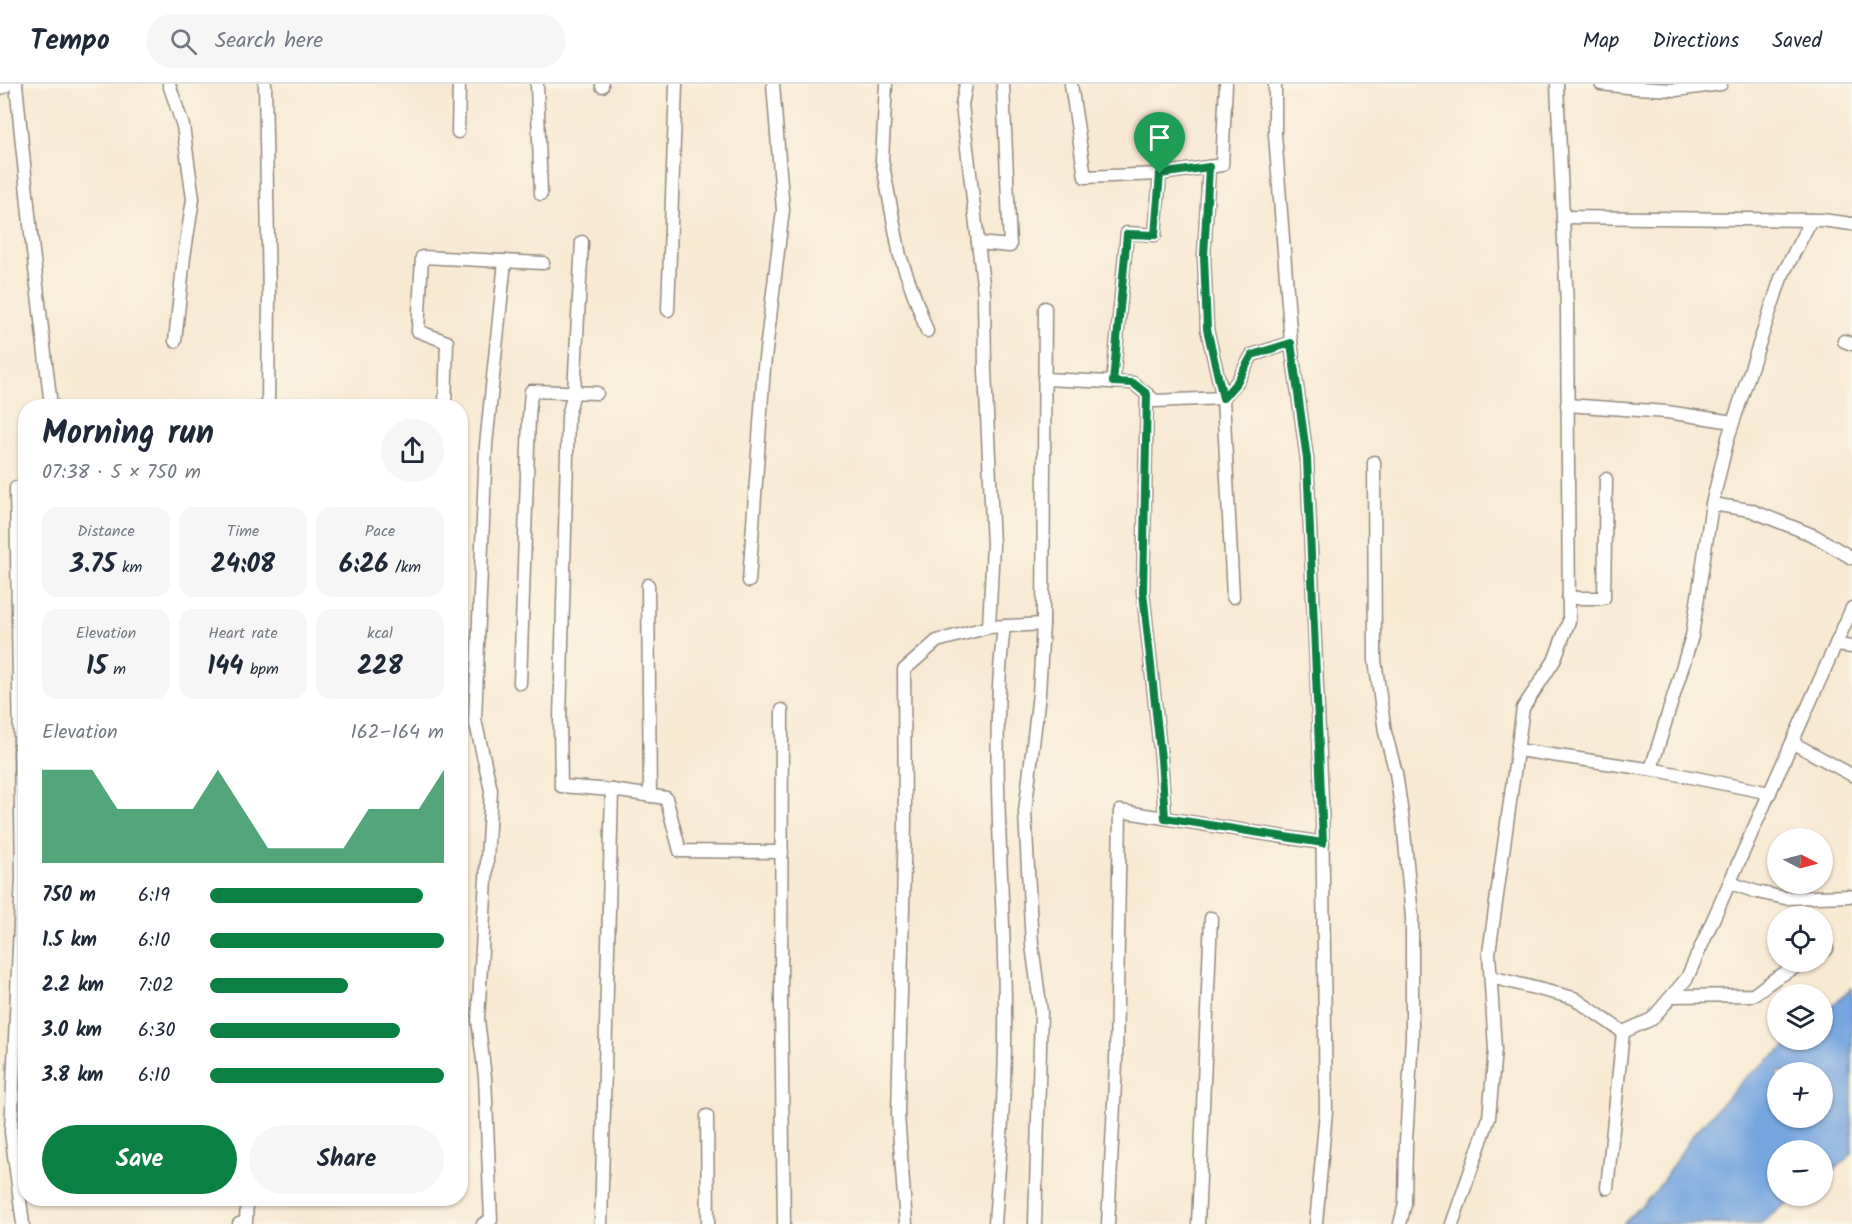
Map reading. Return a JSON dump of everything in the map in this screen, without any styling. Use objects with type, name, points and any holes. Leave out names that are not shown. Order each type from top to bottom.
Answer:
[{"type":"street","points":[[16,84],[50,399]]},
{"type":"street","points":[[169,84],[183,126],[193,199],[175,341]]},
{"type":"street","points":[[265,84],[269,296],[268,399]]},
{"type":"street","points":[[458,132],[459,84]]},
{"type":"street","points":[[537,84],[541,194]]},
{"type":"street","points":[[668,310],[676,84]]},
{"type":"street","points":[[749,580],[764,367],[783,210],[773,84]]},
{"type":"street","points":[[886,84],[882,160],[900,256],[927,331]]},
{"type":"street","points":[[966,84],[962,105],[984,293],[993,545],[989,627]]},
{"type":"street","points":[[978,243],[1010,246],[1003,84]]},
{"type":"street","points":[[1071,84],[1085,177],[1160,174],[1222,165],[1226,84]]},
{"type":"street","points":[[1275,84],[1275,134],[1291,343],[1307,459],[1323,843],[1326,1111],[1316,1224]]},
{"type":"street","points":[[1452,1224],[1489,1118],[1495,1049],[1489,953],[1523,708],[1554,661],[1569,621],[1567,307],[1557,84]]},
{"type":"street","points":[[1601,84],[1676,90],[1721,84]]},
{"type":"street","points":[[1209,167],[1204,256],[1207,329],[1223,398],[1233,597]]},
{"type":"street","points":[[1113,382],[1127,234],[1155,235],[1160,174]]},
{"type":"street","points":[[1563,217],[1811,220],[1852,224]]},
{"type":"street","points":[[1651,769],[1692,636],[1712,504],[1733,422],[1781,278],[1811,220]]},
{"type":"street","points":[[582,242],[574,392],[568,428],[561,786],[612,790],[666,798],[680,850],[782,852]]},
{"type":"street","points":[[445,399],[447,342],[418,331],[422,257],[543,263]]},
{"type":"street","points":[[483,1224],[491,1220],[484,1077],[478,1020],[491,790],[475,720],[486,445],[505,261]]},
{"type":"street","points":[[1035,1224],[1041,1012],[1032,945],[1025,812],[1039,694],[1042,624],[1045,308]]},
{"type":"street","points":[[1044,379],[1133,383],[1155,401],[1223,398],[1237,382],[1252,355],[1291,343]]},
{"type":"street","points":[[520,683],[531,391],[597,393]]},
{"type":"street","points":[[1147,394],[1143,592],[1160,748],[1165,818]]},
{"type":"street","points":[[1567,405],[1667,412],[1733,422]]},
{"type":"street","points":[[1374,462],[1375,660],[1385,732],[1396,773],[1403,821],[1412,917],[1412,1037],[1405,1204],[1400,1224]]},
{"type":"street","points":[[1568,598],[1604,598],[1606,479]]},
{"type":"street","points":[[18,488],[16,488],[18,618]]},
{"type":"street","points":[[1712,504],[1750,510],[1815,536],[1852,558]]},
{"type":"street","points":[[648,585],[650,796]]},
{"type":"street","points":[[1623,1032],[1652,1019],[1687,978],[1852,608]]},
{"type":"street","points":[[906,1224],[898,1115],[905,834],[904,670],[937,641],[989,627],[1042,624]]},
{"type":"street","points":[[995,1224],[1005,1038],[997,784],[1000,659],[1004,626]]},
{"type":"street","points":[[1837,645],[1852,647]]},
{"type":"street","points":[[782,710],[784,1224]]},
{"type":"street","points":[[1793,743],[1852,775]]},
{"type":"street","points":[[1517,750],[1651,769],[1770,793]]},
{"type":"street","points":[[602,1224],[612,790]]},
{"type":"street","points":[[1108,1224],[1116,1063],[1120,811],[1323,843]]},
{"type":"street","points":[[1730,883],[1785,898],[1849,896]]},
{"type":"street","points":[[1198,1224],[1211,918]]},
{"type":"street","points":[[18,970],[11,1132],[18,1186]]},
{"type":"street","points":[[1672,996],[1753,995],[1787,972]]},
{"type":"street","points":[[1491,977],[1574,998],[1623,1032]]},
{"type":"street","points":[[1607,1188],[1623,1032]]},
{"type":"street","points":[[706,1116],[708,1224]]},
{"type":"street","points":[[21,1206],[23,1224]]},
{"type":"street","points":[[239,1224],[246,1222],[247,1206]]},
{"type":"water","points":[[1852,987],[1852,1153],[1833,1172],[1833,1140],[1767,1140],[1767,1206],[1784,1206],[1760,1224],[1623,1224],[1655,1192],[1692,1136],[1745,1078],[1782,1050],[1833,1050],[1833,1005]]},
{"type":"route","points":[[1209,167],[1204,256],[1207,329],[1223,398],[1237,382],[1252,355],[1291,343],[1307,459],[1323,843],[1165,818],[1143,592],[1147,394],[1133,383],[1113,382],[1127,234],[1155,235],[1160,174],[1209,167]]}]
